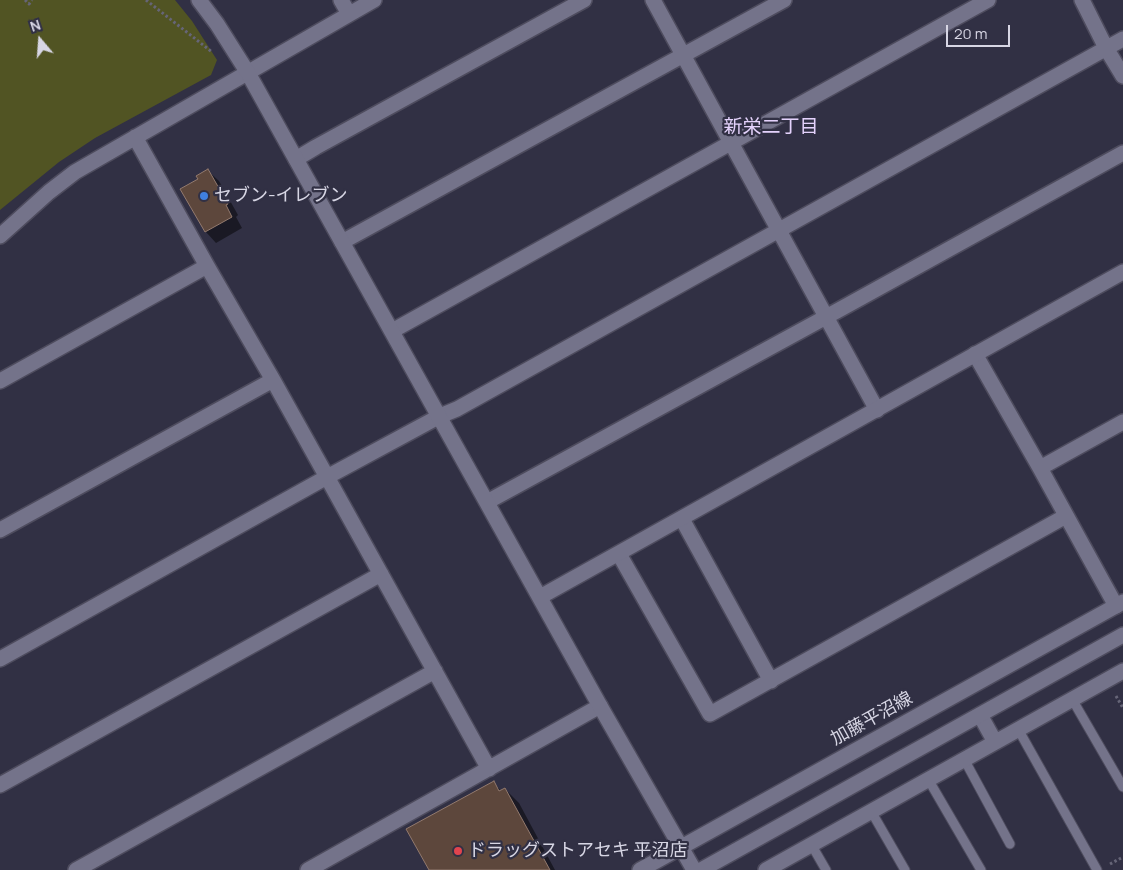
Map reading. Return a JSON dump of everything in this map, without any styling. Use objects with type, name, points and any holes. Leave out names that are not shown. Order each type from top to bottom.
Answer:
[{"type":"street","points":[[199,0],[217,24],[248,73],[600,706],[694,870]]},
{"type":"street","points":[[341,0],[349,14]]},
{"type":"street","points":[[0,236],[49,192],[75,172],[374,0]]},
{"type":"street","points":[[296,159],[584,0]]},
{"type":"street","points":[[653,0],[877,410]]},
{"type":"street","points":[[342,242],[784,0]]},
{"type":"street","points":[[392,331],[988,0]]},
{"type":"street","points":[[1082,0],[1106,48],[1123,76]]},
{"type":"street","points":[[0,659],[327,477],[440,416],[457,409],[1123,39]]},
{"type":"street","points":[[135,137],[273,380],[489,769]]},
{"type":"street","points":[[487,502],[1123,153]]},
{"type":"street","points":[[0,382],[207,266]]},
{"type":"street","points":[[540,597],[1123,272]]},
{"type":"street","points":[[975,354],[1066,516],[1119,604]]},
{"type":"street","points":[[0,530],[273,380]]},
{"type":"street","points":[[1040,468],[1123,422]]},
{"type":"street","points":[[619,554],[710,714],[1066,516]]},
{"type":"street","points":[[682,519],[771,681]]},
{"type":"street","points":[[0,785],[381,574]]},
{"type":"street","name":"加藤平沼線","points":[[640,870],[1119,604]]},
{"type":"street","points":[[701,870],[1123,635]]},
{"type":"street","points":[[76,870],[435,671]]},
{"type":"street","points":[[766,870],[1123,671]]},
{"type":"street","points":[[308,870],[600,706]]},
{"type":"street","points":[[980,715],[995,742]]},
{"type":"lane","points":[[1072,699],[1123,788]]},
{"type":"lane","points":[[1018,729],[1097,870]]},
{"type":"lane","points":[[964,759],[1010,844]]},
{"type":"lane","points":[[928,779],[981,870]]},
{"type":"lane","points":[[871,811],[905,870]]},
{"type":"lane","points":[[811,844],[826,870]]},
{"type":"path","points":[[25,0],[28,4],[32,0]]},
{"type":"path","points":[[146,0],[214,54]]},
{"type":"green space","points":[[0,0],[175,0],[192,21],[217,60],[211,75],[95,138],[59,162],[0,210]]},
{"type":"building","name":"セブン-イレブン","points":[[208,169],[228,204],[226,205],[232,217],[205,232],[180,189],[198,179],[196,176]]},
{"type":"building","points":[[494,781],[499,791],[505,788],[550,870],[429,870],[406,829]]},
{"type":"place","name":"セブン-イレブン","points":[[204,196]]},
{"type":"place","name":"ドラッグストアセキ 平沼店","points":[[458,851]]},
{"type":"district","name":"新栄二丁目","points":[[771,128]]}]
